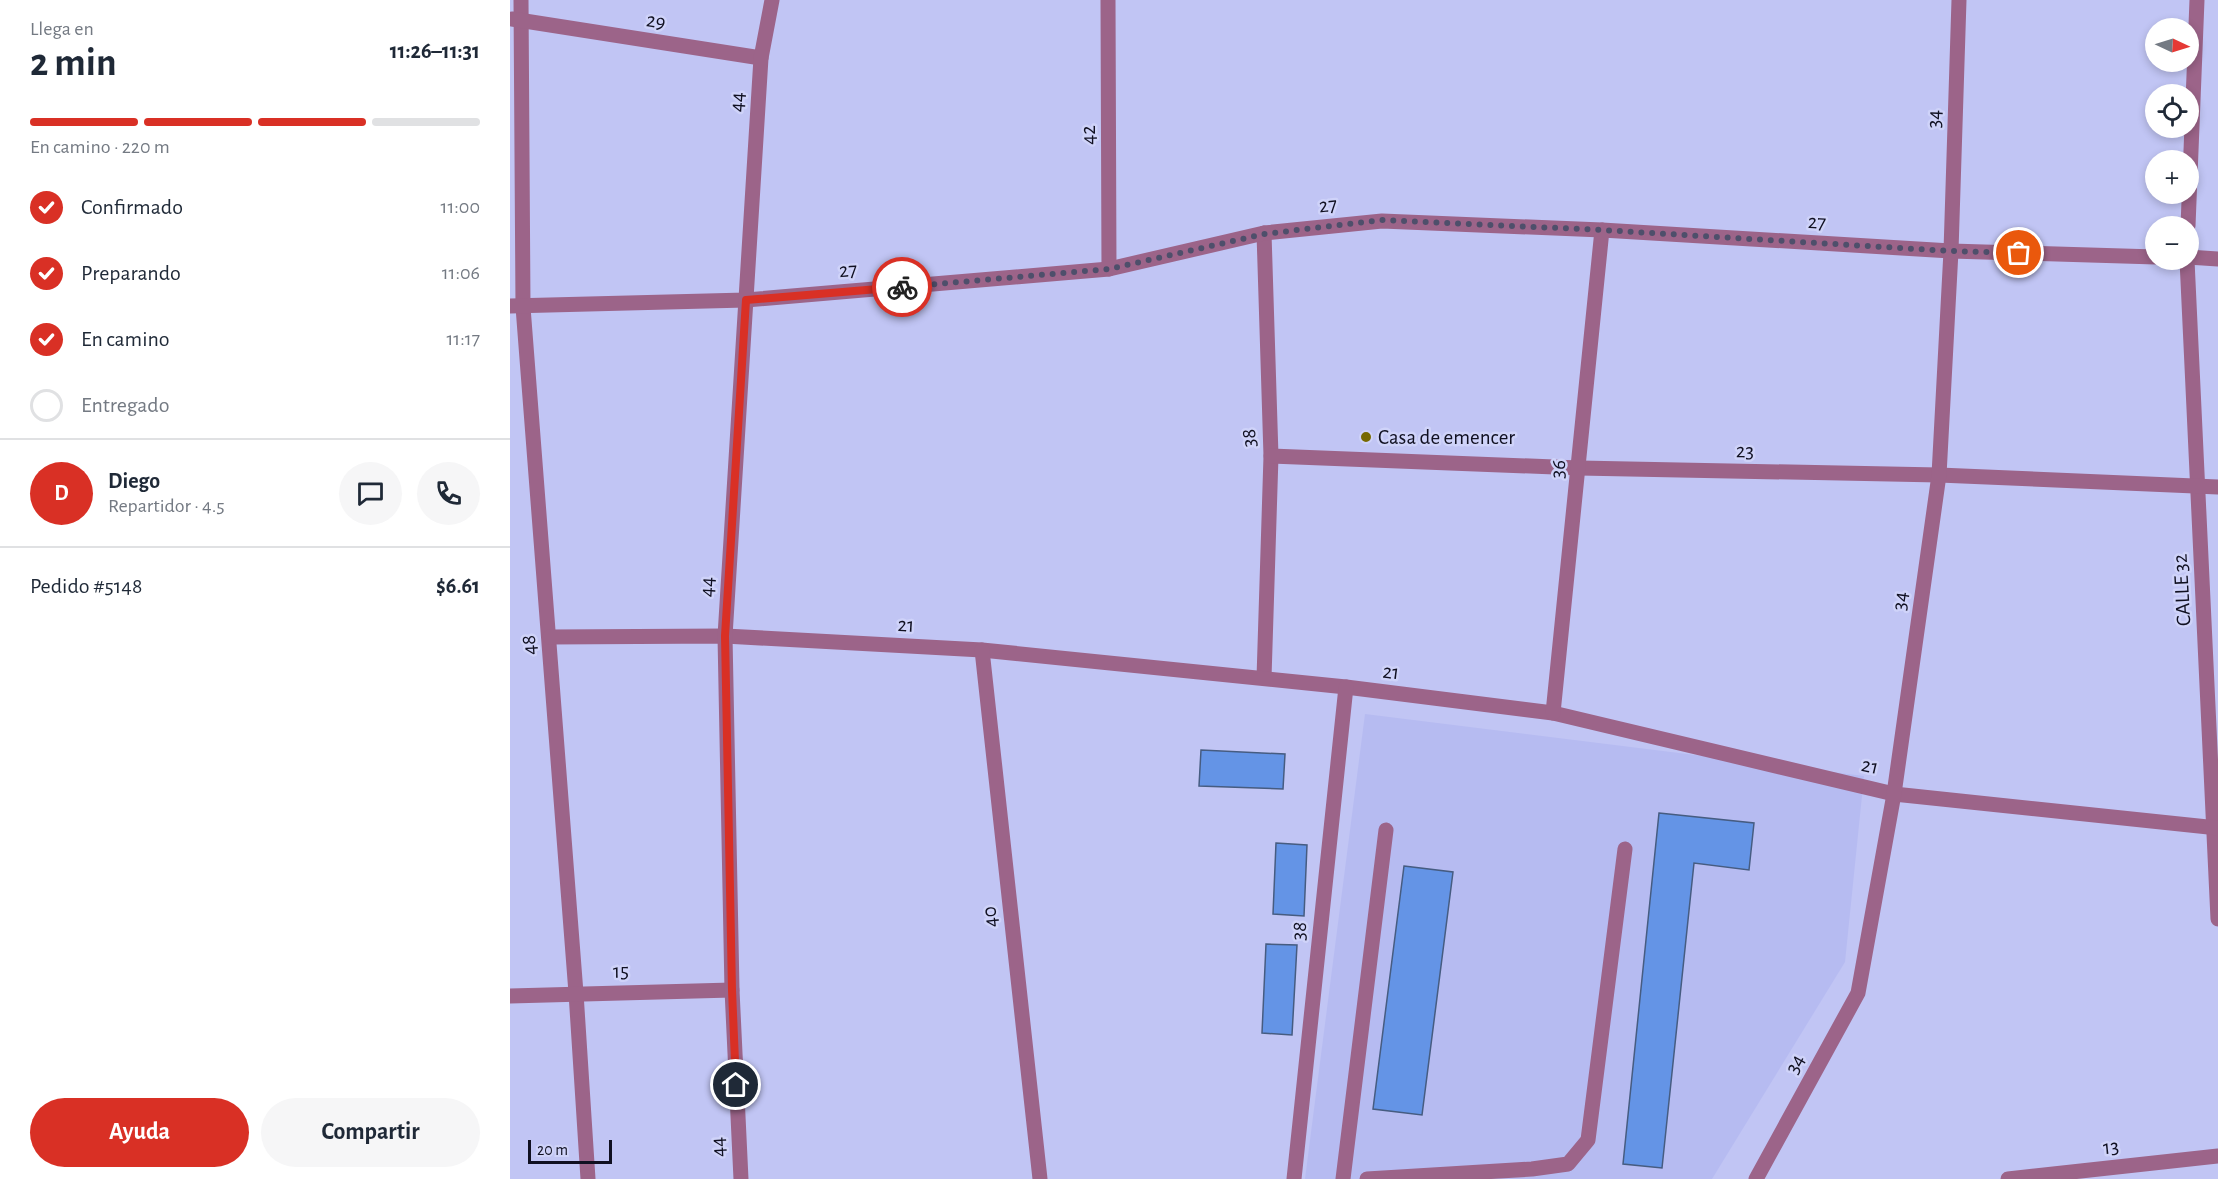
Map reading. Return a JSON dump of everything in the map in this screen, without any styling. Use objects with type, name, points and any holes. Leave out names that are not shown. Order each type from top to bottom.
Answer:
[{"type":"street","name":"48","points":[[521,0],[515,20],[517,307],[549,637],[588,1179]]},
{"type":"street","name":"44","points":[[741,1179],[732,990],[725,636],[761,58],[772,0]]},
{"type":"street","name":"42","points":[[1108,0],[1109,269]]},
{"type":"street","name":"34","points":[[1756,1179],[1858,993],[1894,794],[1939,476],[1959,0]]},
{"type":"street","points":[[2188,216],[2197,0]]},
{"type":"street","name":"29","points":[[515,20],[761,58]]},
{"type":"street","name":"27","points":[[517,307],[746,300],[1109,269],[1264,234],[1382,220],[1602,230],[1950,251],[2145,257]]},
{"type":"street","name":"36","points":[[1552,713],[1602,230]]},
{"type":"street","name":"38","points":[[1264,234],[1270,456],[1264,678]]},
{"type":"street","points":[[2199,259],[2218,260]]},
{"type":"street","name":"CALLE 32","points":[[2188,270],[2197,486],[2216,828],[2218,919]]},
{"type":"street","name":"23","points":[[1270,456],[1579,468],[1939,476],[2218,487]]},
{"type":"street","name":"21","points":[[549,637],[725,636],[982,650],[1346,687],[1552,713],[1894,794],[2216,828]]},
{"type":"street","name":"40","points":[[982,650],[1040,1179]]},
{"type":"street","name":"38","points":[[1294,1179],[1346,687]]},
{"type":"street","points":[[1343,1179],[1386,830]]},
{"type":"street","points":[[1367,1179],[1532,1169],[1568,1164],[1587,1140],[1625,849]]},
{"type":"street","name":"15","points":[[510,996],[732,990]]},
{"type":"street","name":"13","points":[[2008,1179],[2218,1156]]},
{"type":"shaded area","points":[[1365,714],[1864,776],[1845,962],[1712,1179],[1305,1179]]},
{"type":"building","points":[[1201,750],[1285,754],[1283,789],[1199,786]]},
{"type":"building","points":[[1659,813],[1754,823],[1749,870],[1694,863],[1662,1168],[1623,1164]]},
{"type":"building","points":[[1276,843],[1307,845],[1304,916],[1273,914]]},
{"type":"building","points":[[1404,866],[1453,872],[1422,1115],[1373,1109]]},
{"type":"building","points":[[1266,944],[1297,945],[1292,1035],[1262,1033]]},
{"type":"way so far","points":[[902,287],[1109,269],[1264,234],[1382,220],[2019,253]]},
{"type":"place","name":"Casa de emencer","points":[[1366,437]]},
{"type":"route","points":[[736,1085],[725,636],[746,300],[902,287]]}]
